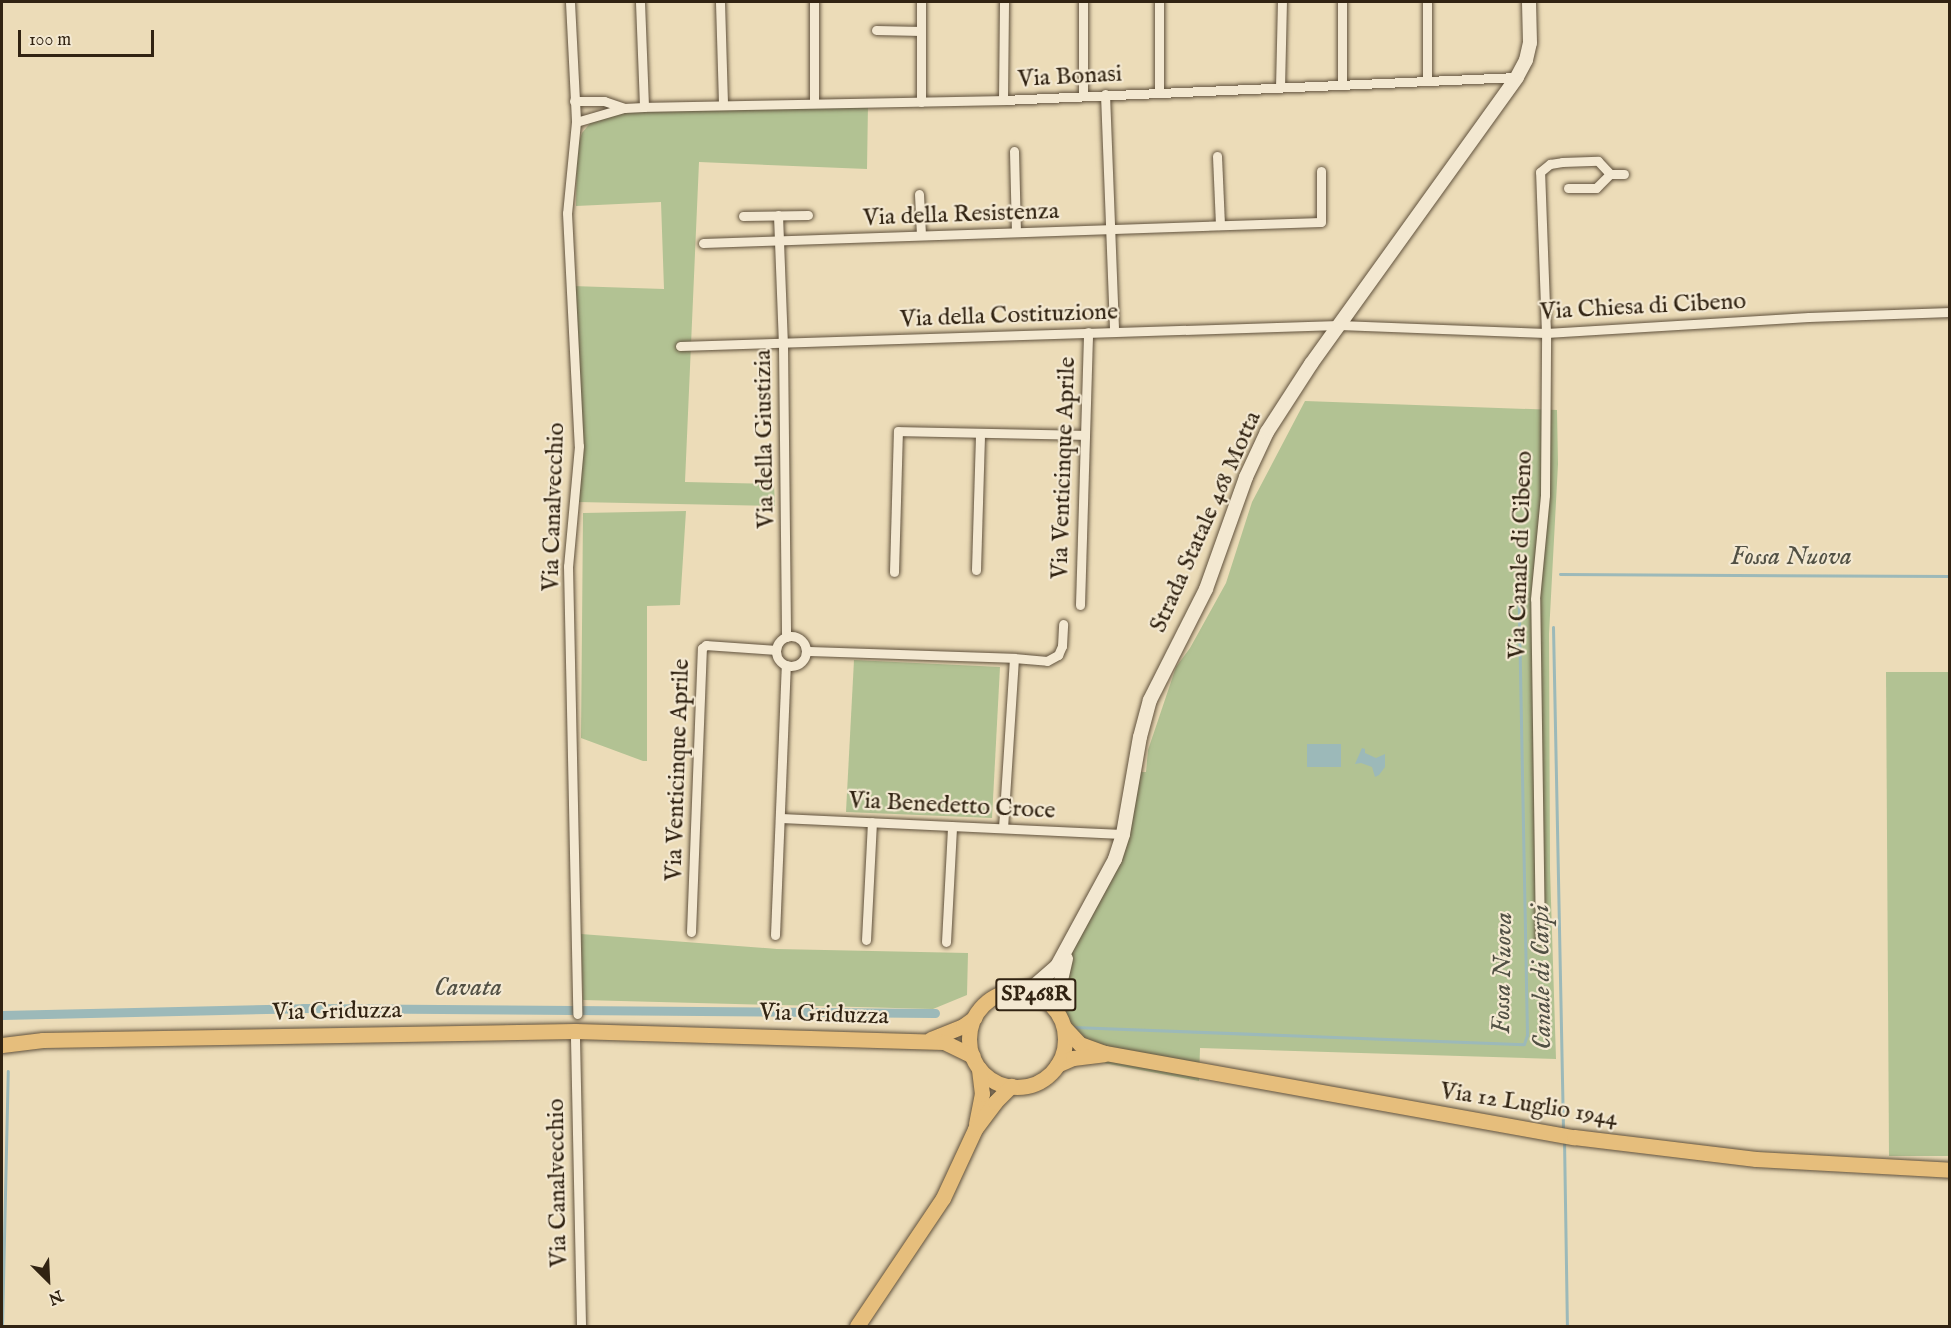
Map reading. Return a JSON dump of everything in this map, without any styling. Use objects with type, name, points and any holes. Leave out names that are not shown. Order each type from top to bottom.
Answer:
[{"type":"main road","name":"Strada Statale 468 Motta","points":[[1068,950],[1112,867],[1123,834],[1140,737],[1150,700],[1206,589],[1245,477],[1287,399],[1517,77],[1526,60],[1530,43],[1529,2]]},
{"type":"main road","points":[[1016,991],[1046,978],[1068,950]]},
{"type":"main road","points":[[1068,950],[1059,988],[1061,1020],[1080,1044],[1105,1053]]},
{"type":"main road","name":"SP468R","points":[[975,1130],[982,1094],[970,1037],[974,1018],[991,999],[1016,991],[1040,996],[1061,1020],[1065,1047],[1057,1065]]},
{"type":"main road","name":"Via Griduzza","points":[[926,1041],[963,1026],[974,1018]]},
{"type":"main road","name":"Via Griduzza","points":[[2,1046],[43,1040],[575,1031],[944,1042],[976,1062]]},
{"type":"main road","points":[[976,1062],[999,1083],[1011,1086],[1037,1082],[1057,1065],[1073,1058],[1105,1053]]},
{"type":"main road","name":"Via 12 Luglio 1944","points":[[1105,1053],[1574,1137],[1756,1159],[1950,1170]]},
{"type":"main road","name":"SP468R","points":[[856,1326],[943,1198],[975,1130],[995,1102],[1011,1086]]},
{"type":"street","name":"Via Canalvecchio","points":[[570,2],[576,122],[567,213],[579,446],[568,566],[577,1014]]},
{"type":"street","points":[[640,2],[644,107]]},
{"type":"street","points":[[720,2],[723,105]]},
{"type":"street","points":[[814,2],[814,103]]},
{"type":"street","points":[[921,2],[921,102]]},
{"type":"street","points":[[1003,100],[1004,2]]},
{"type":"street","points":[[1083,2],[1083,95]]},
{"type":"street","points":[[1159,2],[1159,92]]},
{"type":"street","points":[[1280,88],[1282,2]]},
{"type":"street","points":[[1342,2],[1342,85]]},
{"type":"street","points":[[1427,2],[1427,79]]},
{"type":"street","points":[[876,30],[921,31]]},
{"type":"street","name":"Via Bonasi","points":[[576,122],[624,108],[644,107],[1003,100],[1427,79],[1517,77]]},
{"type":"street","points":[[1105,94],[1112,229],[1114,331]]},
{"type":"street","name":"Via Bonasi","points":[[574,101],[603,101],[624,108]]},
{"type":"street","points":[[1014,151],[1016,232]]},
{"type":"street","points":[[1217,156],[1220,225]]},
{"type":"street","name":"Via Canale di Cibeno","points":[[1540,940],[1536,599],[1545,495],[1546,333],[1540,172],[1550,165],[1562,162],[1598,161],[1610,174]]},
{"type":"street","name":"Via della Resistenza","points":[[703,243],[1321,222],[1321,171]]},
{"type":"street","points":[[1568,188],[1596,188],[1610,174],[1624,174]]},
{"type":"street","points":[[919,194],[921,235]]},
{"type":"street","name":"Via della Giustizia","points":[[778,215],[783,344],[786,637]]},
{"type":"street","points":[[743,216],[808,215]]},
{"type":"street","name":"Via Chiesa di Cibeno","points":[[1339,325],[1546,333],[1809,317],[1950,312]]},
{"type":"street","name":"Via della Costituzione","points":[[680,346],[1339,325]]},
{"type":"street","name":"Via Venticinque Aprile","points":[[1080,605],[1088,332]]},
{"type":"street","points":[[894,572],[898,431],[1085,435]]},
{"type":"street","points":[[976,570],[980,433]]},
{"type":"street","points":[[806,651],[1047,660],[1058,655],[1062,646],[1063,624]]},
{"type":"street","points":[[786,637],[797,637],[802,641],[806,651],[799,663],[786,665],[780,662],[776,650],[781,640],[786,637]]},
{"type":"street","name":"Via Venticinque Aprile","points":[[691,932],[702,648],[706,645],[776,650]]},
{"type":"street","points":[[1003,827],[1014,658]]},
{"type":"street","points":[[775,935],[786,665]]},
{"type":"street","name":"Via Benedetto Croce","points":[[780,818],[1123,834]]},
{"type":"street","points":[[866,940],[872,822]]},
{"type":"street","points":[[946,942],[952,826]]},
{"type":"street","name":"Via Canalvecchio","points":[[575,1038],[581,1326]]},
{"type":"green space","points":[[868,104],[867,169],[699,162],[685,482],[774,484],[775,506],[577,502],[572,286],[664,289],[661,202],[576,206],[577,148],[582,133],[591,122],[611,113],[644,108]]},
{"type":"green space","points":[[1305,401],[1557,410],[1558,464],[1549,634],[1550,869],[1556,1059],[1200,1048],[1199,1081],[1093,1061],[1064,1010],[1063,991],[1047,974],[1115,850],[1130,772],[1146,772],[1148,750],[1176,667],[1190,648],[1226,583],[1252,502]]},
{"type":"green space","points":[[686,511],[680,605],[647,606],[647,761],[643,761],[581,738],[583,513]]},
{"type":"green space","points":[[854,660],[1000,667],[992,818],[846,812]]},
{"type":"green space","points":[[1886,672],[1949,672],[1949,1156],[1889,1156]]},
{"type":"green space","points":[[581,934],[777,949],[968,953],[967,995],[933,1009],[583,1000]]},
{"type":"water","points":[[1307,744],[1341,744],[1341,767],[1307,767]]},
{"type":"water","points":[[1362,748],[1365,749],[1365,753],[1376,758],[1385,754],[1385,767],[1379,775],[1375,777],[1372,767],[1361,763],[1355,764]]},
{"type":"waterway","name":"Fossa Nuova","points":[[1073,1027],[1524,1044],[1527,1035],[1518,582],[1519,572],[1527,571]]},
{"type":"waterway","name":"Fossa Nuova","points":[[1560,574],[1950,576]]},
{"type":"waterway","name":"Canale di Carpi","points":[[1553,627],[1563,1129]]},
{"type":"waterway","name":"Cavata","points":[[2,1015],[303,1008],[935,1013]]},
{"type":"waterway","points":[[2,1326],[8,1071]]},
{"type":"waterway","name":"Canale di Carpi","points":[[1564,1139],[1567,1326]]}]
